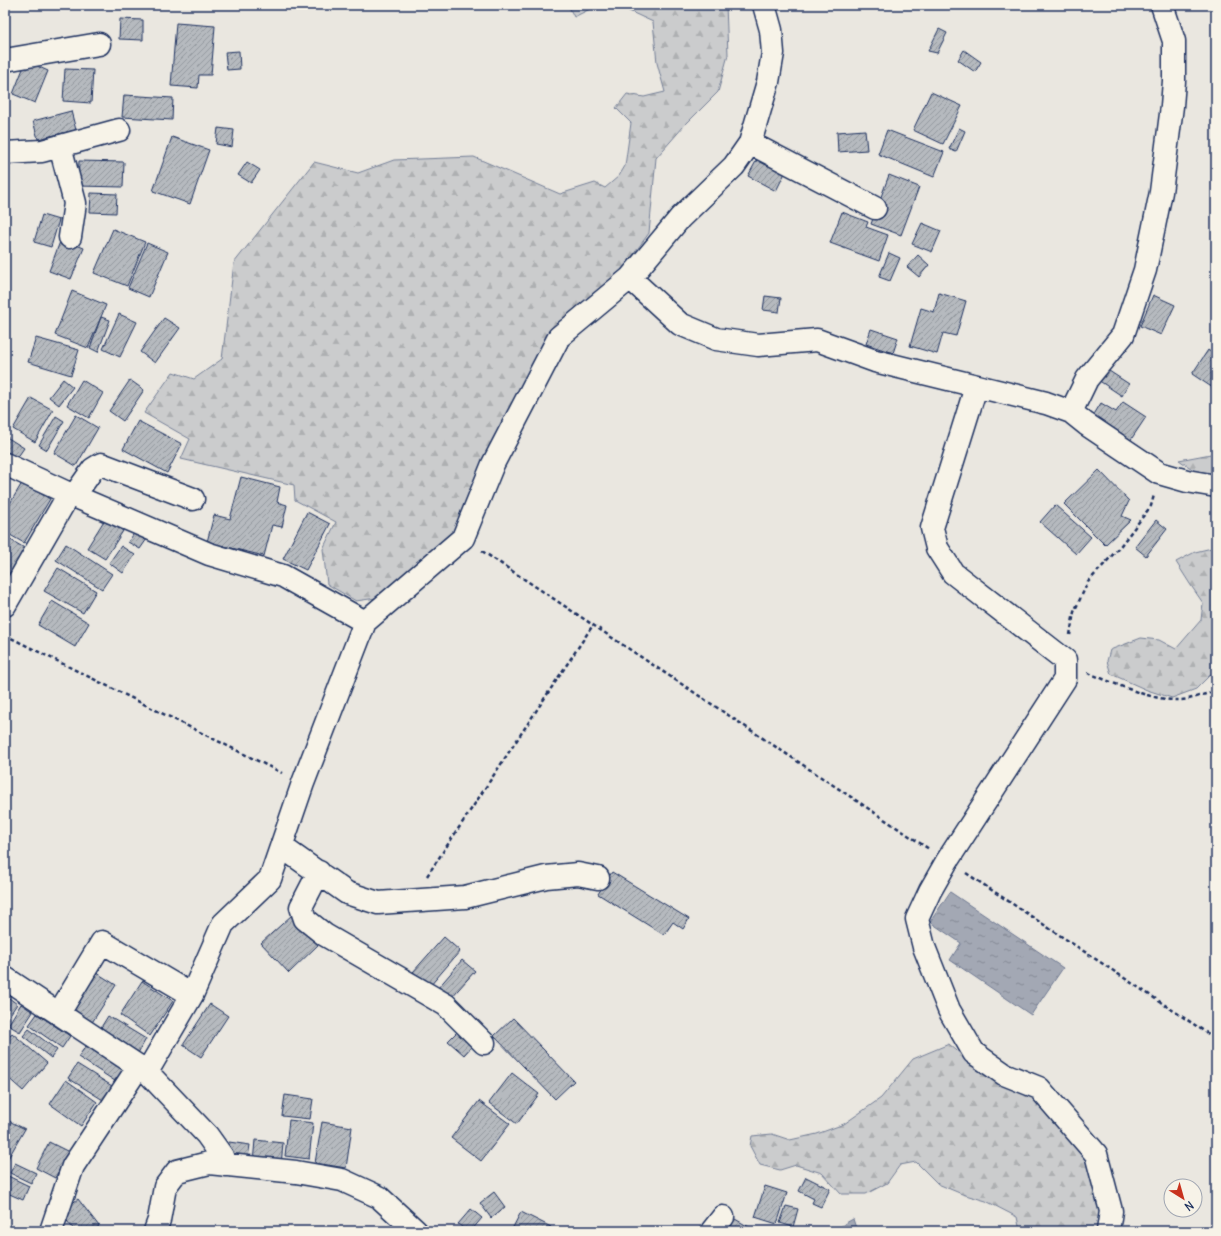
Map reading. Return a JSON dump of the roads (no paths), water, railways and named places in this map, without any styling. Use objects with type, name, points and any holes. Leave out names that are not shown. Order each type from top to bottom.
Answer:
[{"type":"street","points":[[51,1231],[73,1166],[143,1069],[192,995],[223,924],[270,879],[303,783],[364,622],[463,538],[493,464],[559,337],[630,278],[680,218],[734,166],[750,143],[768,82],[773,53],[771,30],[764,5]]},
{"type":"street","points":[[1071,412],[1087,379],[1123,335],[1146,270],[1161,192],[1174,81],[1174,41],[1162,5]]},
{"type":"street","points":[[5,60],[99,44]]},
{"type":"street","points":[[5,153],[42,151],[119,130]]},
{"type":"street","points":[[750,143],[875,208]]},
{"type":"street","points":[[60,146],[75,202],[70,236]]},
{"type":"street","points":[[630,278],[680,324],[716,339],[758,345],[817,340],[876,361],[976,387],[1046,403],[1071,412],[1086,424],[1159,473],[1187,481],[1216,486]]},
{"type":"street","points":[[976,387],[932,528],[937,548],[953,573],[1065,660],[1065,678],[947,861],[930,891],[917,919],[924,947],[949,1010],[974,1053],[1004,1074],[1039,1088],[1096,1154],[1110,1210],[1108,1231]]},
{"type":"street","points":[[5,464],[71,495],[209,554],[283,576],[364,622]]},
{"type":"street","points":[[5,605],[71,495],[93,469],[102,464],[193,499]]},
{"type":"street","points":[[282,847],[347,893],[378,903],[410,902],[465,897],[546,877],[578,874],[598,878]]},
{"type":"street","points":[[319,872],[301,907],[305,919],[325,935],[446,1005],[484,1043]]},
{"type":"street","points":[[59,1013],[102,942],[192,995]]},
{"type":"street","points":[[5,978],[143,1069],[207,1135],[222,1156],[225,1165]]},
{"type":"street","points":[[156,1231],[164,1187],[177,1171],[209,1163],[296,1172],[342,1180],[379,1197],[416,1231]]},
{"type":"water","points":[[950,892],[1063,968],[1031,1015],[950,960],[961,943],[930,922]]},
{"type":"water","points":[[853,1219],[857,1231],[836,1231],[844,1224]]}]
